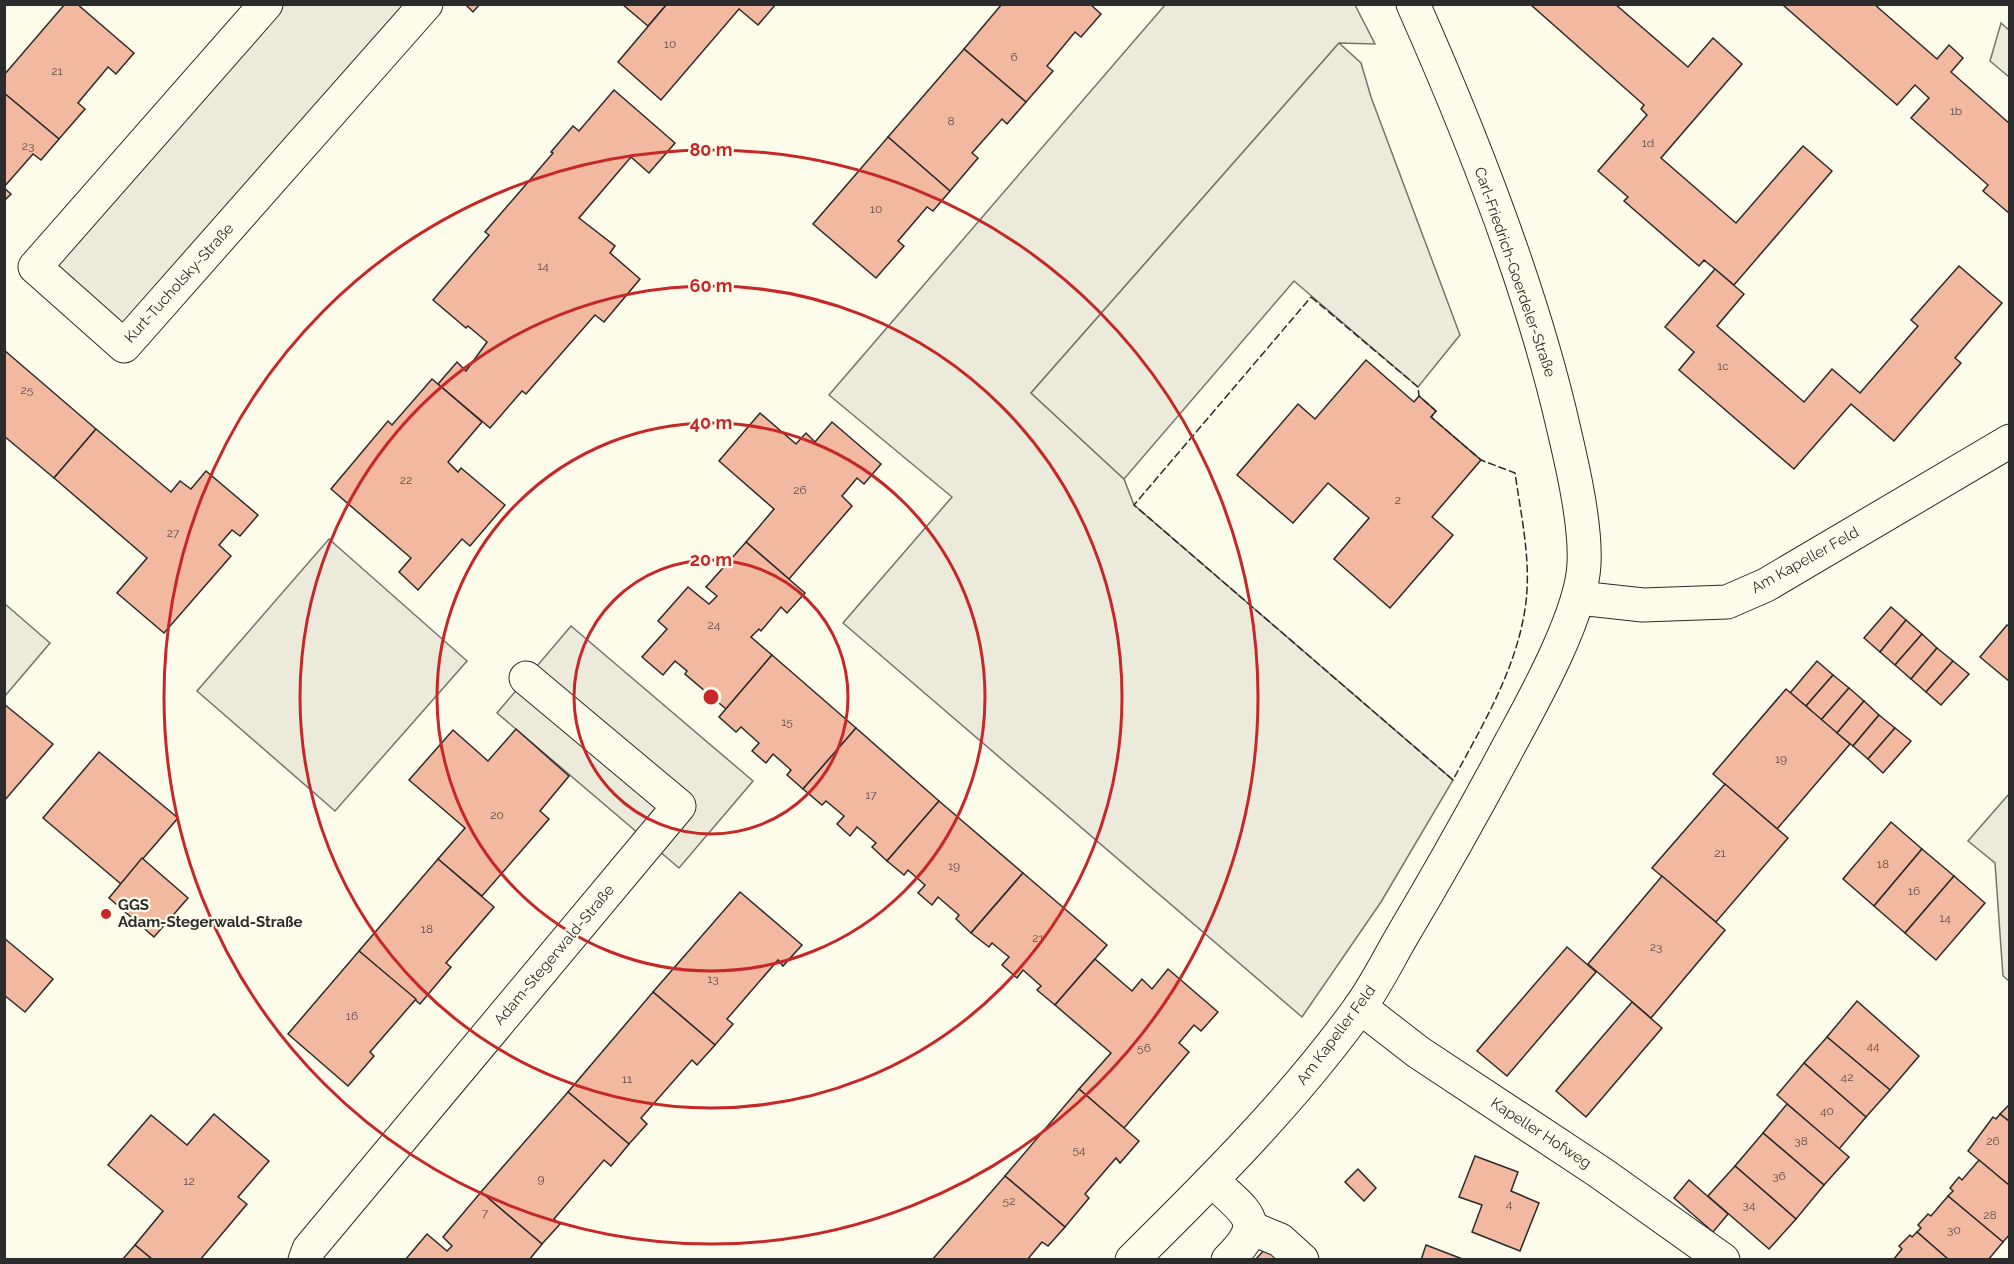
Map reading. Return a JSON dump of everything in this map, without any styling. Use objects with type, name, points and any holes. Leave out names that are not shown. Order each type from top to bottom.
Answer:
[{"type":"street","name":"Kurt-Tucholsky-Straße","points":[[266,4],[35,267],[124,346],[426,4]]},
{"type":"street","name":"Carl-Friedrich-Goerdeler-Straße","points":[[1413,4],[1440,64],[1496,210],[1550,367],[1574,474],[1584,563],[1579,598],[1528,711],[1457,844]]},
{"type":"street","name":"Am Kapeller Feld","points":[[1579,598],[1643,605],[1727,602],[1766,585],[2010,441]]},
{"type":"street","name":"Adam-Stegerwald-Straße","points":[[305,1260],[309,1249],[679,806],[526,678]]},
{"type":"street","name":"Am Kapeller Feld","points":[[1132,1260],[1212,1180],[1292,1093],[1360,1007],[1457,844]]},
{"type":"street","name":"Kapeller Hofweg","points":[[1360,1007],[1418,1052],[1601,1173],[1723,1260]]},
{"type":"street","points":[[1212,1180],[1248,1216],[1251,1228],[1247,1241],[1228,1260]]},
{"type":"street","points":[[1251,1228],[1280,1240],[1302,1260]]},
{"type":"shaded area","points":[[266,5],[426,5],[124,346],[35,267]]},
{"type":"shaded area","points":[[1165,5],[1355,5],[1375,44],[1339,43],[1031,393],[1124,479],[1134,505],[1453,780],[1381,902],[1302,1017],[843,623],[952,497],[829,395]]},
{"type":"shaded area","points":[[2001,23],[2009,30],[2009,77],[1990,61]]},
{"type":"shaded area","points":[[1339,43],[1361,63],[1371,97],[1460,335],[1418,387],[1294,281],[1124,479],[1031,393]]},
{"type":"shaded area","points":[[329,539],[467,661],[335,811],[197,691]]},
{"type":"shaded area","points":[[5,604],[50,643],[5,696]]},
{"type":"shaded area","points":[[571,626],[753,781],[679,868],[497,713]]},
{"type":"shaded area","points":[[2009,794],[2009,981],[2003,976],[1995,863],[1968,841]]},
{"type":"building","points":[[65,4],[77,4],[134,53],[116,74],[108,67],[78,103],[85,109],[59,139],[4,93],[4,75]]},
{"type":"building","points":[[465,4],[480,4],[473,12]]},
{"type":"building","points":[[622,4],[667,4],[648,26]]},
{"type":"building","points":[[667,4],[776,4],[758,25],[739,9],[661,100],[618,62]]},
{"type":"building","points":[[1002,4],[1090,4],[1101,14],[1081,37],[1075,32],[1047,66],[1053,71],[1026,102],[964,49]]},
{"type":"building","points":[[1530,4],[1615,4],[1688,67],[1713,38],[1742,64],[1661,158],[1736,223],[1803,146],[1832,171],[1734,285],[1704,260],[1699,266],[1624,201],[1628,197],[1598,171],[1647,115],[1641,109],[1644,105]]},
{"type":"building","points":[[1874,4],[1937,59],[1949,45],[1963,58],[1951,72],[2010,124],[2010,214],[1983,191],[1988,185],[1911,118],[1929,98],[1915,85],[1897,105],[1783,5]]},
{"type":"building","points":[[964,49],[1026,102],[1007,124],[1002,119],[972,153],[978,158],[950,191],[888,137]]},
{"type":"building","points":[[614,90],[675,143],[649,173],[631,157],[579,218],[615,246],[610,253],[640,279],[604,322],[595,315],[526,394],[522,391],[490,428],[438,384],[457,362],[466,371],[487,342],[468,326],[466,328],[433,300],[489,235],[485,232],[553,153],[551,152],[573,126],[579,131]]},
{"type":"building","points":[[4,93],[59,139],[41,160],[33,154],[4,187]]},
{"type":"building","points":[[888,137],[950,191],[933,211],[927,207],[898,241],[904,246],[876,278],[813,224]]},
{"type":"building","points":[[4,188],[11,194],[4,201]]},
{"type":"building","points":[[1959,266],[2002,303],[1955,358],[1961,363],[1894,441],[1851,404],[1794,469],[1679,370],[1694,352],[1665,327],[1715,269],[1744,294],[1717,326],[1804,402],[1832,369],[1860,393],[1918,326],[1911,320]]},
{"type":"building","points":[[4,350],[96,429],[54,478],[4,436]]},
{"type":"building","points":[[1366,360],[1414,402],[1419,396],[1436,411],[1431,417],[1481,460],[1432,517],[1453,535],[1390,608],[1334,559],[1369,518],[1328,483],[1293,523],[1237,475],[1298,404],[1315,419]]},
{"type":"building","points":[[432,379],[482,422],[448,462],[458,472],[461,468],[505,505],[470,546],[462,539],[418,590],[399,572],[411,558],[331,489],[388,421],[392,425]]},
{"type":"building","points":[[760,413],[796,444],[806,433],[815,442],[832,422],[881,464],[864,484],[857,478],[842,496],[852,506],[789,579],[746,542],[774,509],[719,461]]},
{"type":"building","points":[[96,429],[171,492],[180,481],[191,489],[206,471],[258,515],[240,536],[232,530],[219,545],[231,556],[164,633],[117,593],[147,558],[54,478]]},
{"type":"building","points":[[746,542],[805,593],[787,613],[781,607],[761,631],[759,629],[751,637],[772,655],[726,709],[685,674],[687,671],[675,661],[663,675],[642,657],[667,629],[658,621],[688,587],[709,604],[717,596],[706,587]]},
{"type":"building","points":[[1891,607],[1906,620],[1880,652],[1864,638]]},
{"type":"building","points":[[1906,620],[1922,634],[1895,665],[1880,652]]},
{"type":"building","points":[[2007,625],[2010,627],[2010,682],[1980,657]]},
{"type":"building","points":[[1922,634],[1937,648],[1911,679],[1895,665]]},
{"type":"building","points":[[1937,648],[1953,661],[1926,692],[1911,679]]},
{"type":"building","points":[[772,655],[856,728],[803,789],[787,775],[791,770],[773,754],[766,763],[752,751],[759,743],[741,727],[736,732],[719,717]]},
{"type":"building","points":[[1817,661],[1833,675],[1806,706],[1790,693]]},
{"type":"building","points":[[1953,661],[1969,674],[1941,705],[1926,692]]},
{"type":"building","points":[[1833,675],[1849,688],[1821,720],[1806,706]]},
{"type":"building","points":[[1849,688],[1864,701],[1837,733],[1821,720]]},
{"type":"building","points":[[1786,689],[1850,744],[1777,829],[1713,774]]},
{"type":"building","points":[[1864,701],[1879,715],[1853,746],[1837,733]]},
{"type":"building","points":[[4,704],[53,744],[4,801]]},
{"type":"building","points":[[1879,715],[1895,728],[1868,759],[1853,746]]},
{"type":"building","points":[[856,728],[939,801],[887,861],[872,847],[876,843],[857,827],[850,836],[837,824],[844,816],[826,801],[822,805],[803,789]]},
{"type":"building","points":[[1895,728],[1911,741],[1883,773],[1868,759]]},
{"type":"building","points":[[516,729],[569,776],[540,811],[549,819],[482,896],[438,859],[465,828],[409,780],[453,730],[488,761]]},
{"type":"building","points":[[99,752],[178,818],[121,884],[43,818]]},
{"type":"building","points":[[1725,784],[1788,838],[1716,922],[1652,868]]},
{"type":"building","points":[[939,801],[1023,873],[971,933],[956,919],[959,915],[938,897],[932,905],[918,893],[925,885],[908,870],[904,875],[887,861]]},
{"type":"building","points":[[1891,822],[1922,849],[1874,906],[1843,879]]},
{"type":"building","points":[[1922,849],[1954,876],[1905,933],[1874,906]]},
{"type":"building","points":[[142,858],[188,898],[154,937],[109,898]]},
{"type":"building","points":[[438,859],[494,907],[446,963],[451,967],[420,1004],[359,951]]},
{"type":"building","points":[[1023,873],[1107,945],[1055,1005],[1037,990],[1041,986],[1023,970],[1017,978],[1002,965],[1009,957],[992,943],[989,947],[971,933]]},
{"type":"building","points":[[1662,876],[1725,930],[1651,1018],[1588,964]]},
{"type":"building","points":[[1954,876],[1985,903],[1936,960],[1905,933]]},
{"type":"building","points":[[740,892],[802,945],[783,966],[778,960],[727,1019],[733,1024],[715,1045],[653,992]]},
{"type":"building","points":[[4,938],[53,979],[25,1012],[4,995]]},
{"type":"building","points":[[1567,947],[1596,972],[1507,1076],[1477,1051]]},
{"type":"building","points":[[359,951],[416,999],[370,1052],[374,1056],[348,1086],[288,1034]]},
{"type":"building","points":[[1095,959],[1132,991],[1142,979],[1152,989],[1168,969],[1218,1012],[1201,1031],[1194,1025],[1179,1043],[1189,1052],[1124,1128],[1079,1089],[1111,1053],[1055,1005]]},
{"type":"building","points":[[653,992],[715,1045],[697,1065],[692,1060],[641,1118],[647,1124],[629,1144],[568,1092]]},
{"type":"building","points":[[1857,1001],[1919,1056],[1890,1090],[1827,1037]]},
{"type":"building","points":[[1632,1002],[1662,1028],[1586,1117],[1556,1091]]},
{"type":"building","points":[[1827,1037],[1890,1090],[1866,1117],[1804,1063]]},
{"type":"building","points":[[1804,1063],[1866,1117],[1839,1149],[1777,1095]]},
{"type":"building","points":[[1079,1089],[1139,1141],[1120,1163],[1116,1158],[1085,1194],[1089,1198],[1065,1227],[1005,1176]]},
{"type":"building","points":[[568,1092],[629,1144],[611,1166],[604,1160],[554,1219],[560,1224],[542,1244],[481,1192]]},
{"type":"building","points":[[1787,1104],[1849,1157],[1824,1185],[1763,1133]]},
{"type":"building","points":[[2010,1104],[2010,1122],[2000,1114]]},
{"type":"building","points":[[214,1114],[269,1161],[238,1197],[247,1204],[200,1260],[153,1260],[135,1245],[163,1211],[108,1165],[151,1115],[187,1145]]},
{"type":"building","points":[[2000,1114],[2010,1122],[2010,1186],[1968,1151],[1993,1117],[1996,1119]]},
{"type":"building","points":[[1763,1133],[1824,1185],[1796,1219],[1735,1166]]},
{"type":"building","points":[[1475,1156],[1518,1172],[1511,1191],[1539,1203],[1520,1251],[1472,1232],[1482,1205],[1459,1197]]},
{"type":"building","points":[[1979,1160],[2010,1186],[2010,1234],[2003,1242],[1948,1196],[1953,1191],[1950,1188],[1959,1177],[1962,1180]]},
{"type":"building","points":[[1735,1166],[1796,1219],[1769,1249],[1708,1196]]},
{"type":"building","points":[[1358,1169],[1376,1188],[1364,1201],[1345,1182]]},
{"type":"building","points":[[1005,1176],[1065,1227],[1048,1246],[1042,1242],[1027,1260],[932,1260]]},
{"type":"building","points":[[1689,1180],[1728,1214],[1713,1232],[1674,1198]]},
{"type":"building","points":[[481,1192],[542,1244],[529,1260],[405,1260],[427,1234],[447,1251],[452,1246],[443,1237]]},
{"type":"building","points":[[1948,1196],[2003,1242],[1988,1260],[1949,1260],[1917,1232],[1921,1228],[1918,1225],[1928,1214],[1931,1216]]},
{"type":"building","points":[[1917,1232],[1949,1260],[1893,1260],[1902,1249],[1899,1246],[1910,1235],[1912,1237]]},
{"type":"building","points":[[135,1245],[153,1260],[122,1260]]},
{"type":"building","points":[[1426,1245],[1465,1260],[1421,1260]]},
{"type":"building","points":[[1267,1247],[1281,1260],[1255,1260]]},
{"type":"fence","points":[[1311,297],[1418,387],[1419,396],[1436,411],[1431,417],[1481,460],[1515,473],[1525,537],[1527,570],[1526,602],[1522,626],[1498,694],[1453,780],[1134,505],[1311,297]]},
{"type":"place","name":"GGS Adam-Stegerwald-Straße","points":[[106,914]]}]
